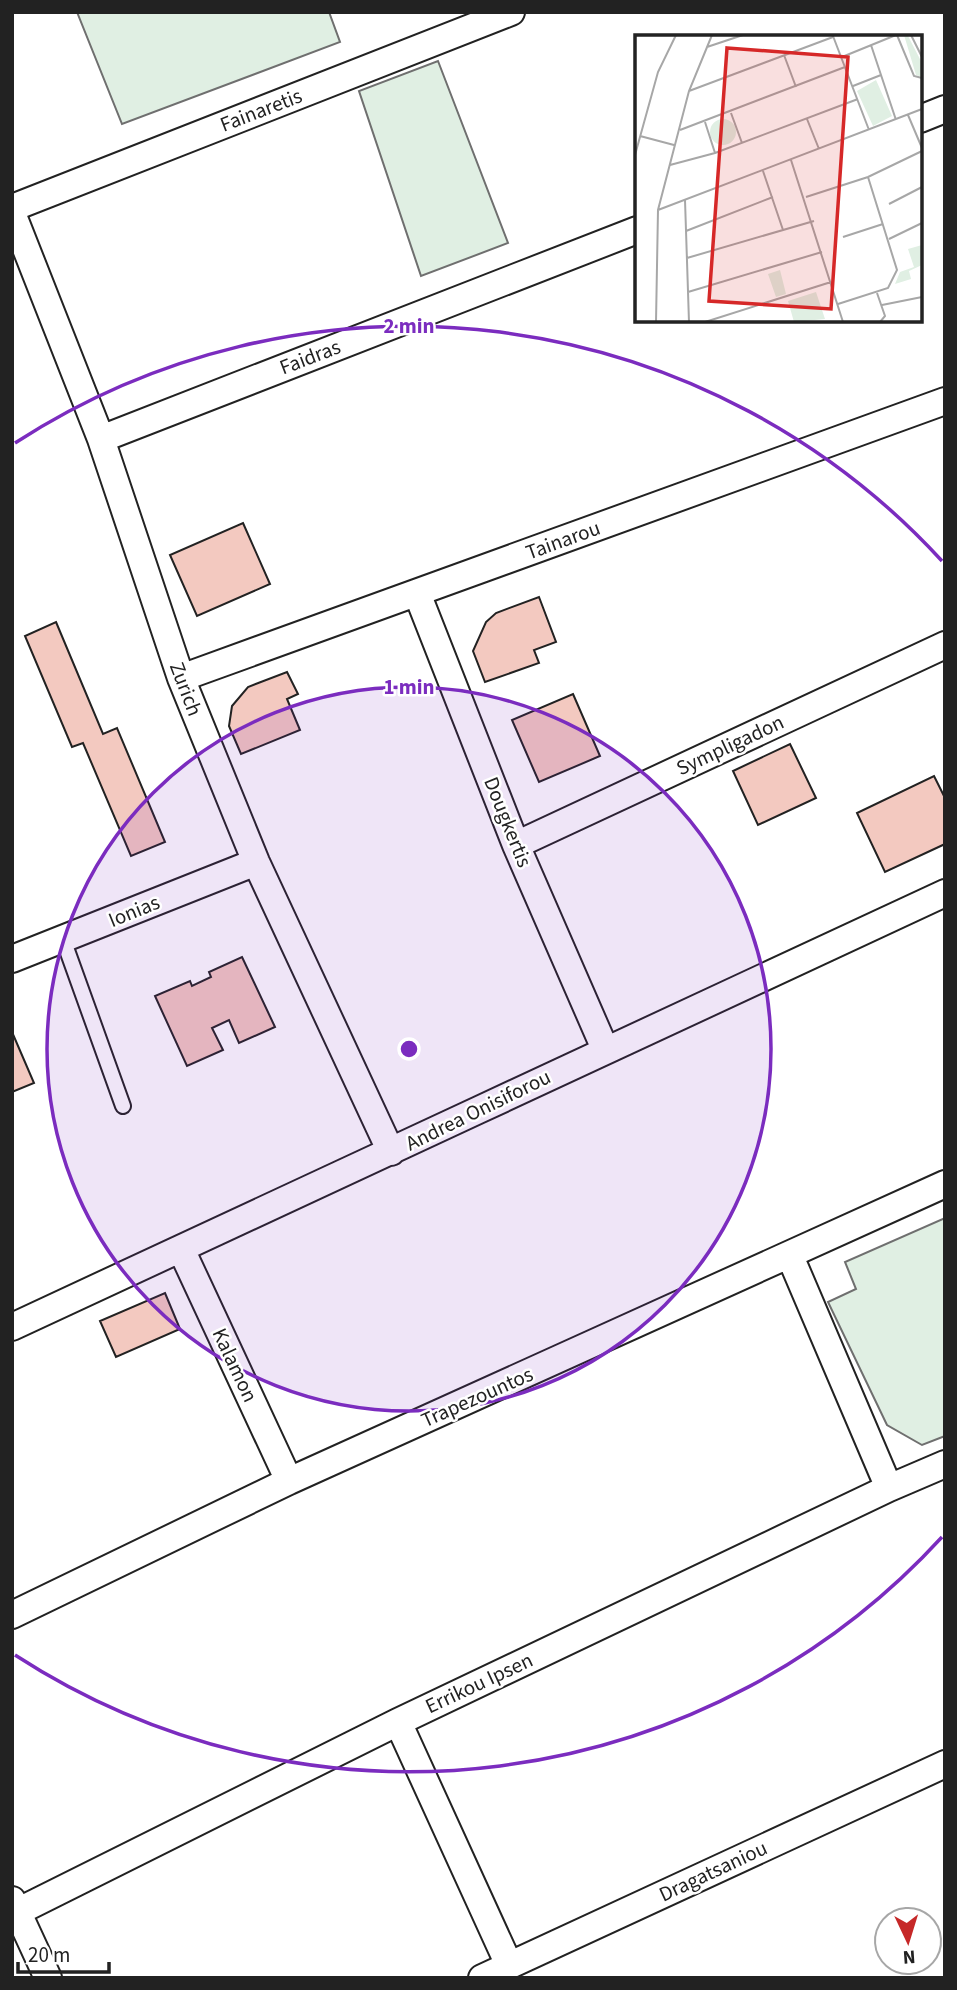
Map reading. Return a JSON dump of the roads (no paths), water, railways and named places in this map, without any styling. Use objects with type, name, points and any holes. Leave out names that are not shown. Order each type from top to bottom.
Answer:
[{"type":"street","name":"Fainaretis","points":[[12,208],[511,12]]},
{"type":"street","points":[[922,118],[945,109]]},
{"type":"street","name":"Zurich","points":[[12,214],[101,439],[181,678],[256,862],[391,1152]]},
{"type":"street","name":"Faidras","points":[[101,439],[635,231]]},
{"type":"street","name":"Tainarou","points":[[181,678],[945,401]]},
{"type":"street","name":"Dougkertis","points":[[417,593],[516,845],[606,1049]]},
{"type":"street","name":"Sympligadon","points":[[516,845],[945,645]]},
{"type":"street","name":"Ionias","points":[[12,959],[256,862]]},
{"type":"street","name":"Andrea Onisiforou","points":[[12,1327],[391,1152],[606,1049],[945,894]]},
{"type":"street","name":"Trapezountos","points":[[12,1615],[289,1481],[945,1184]]},
{"type":"street","name":"Kalamon","points":[[181,1249],[289,1481]]},
{"type":"street","points":[[790,1256],[889,1488]]},
{"type":"street","name":"Errikou Ipsen","points":[[15,1906],[889,1488],[945,1464]]},
{"type":"street","points":[[398,1722],[509,1965]]},
{"type":"street","name":"Dragatsaniou","points":[[482,1978],[945,1763]]},
{"type":"street","points":[[15,1906],[48,1978]]},
{"type":"lane","points":[[64,939],[123,1106]]}]
